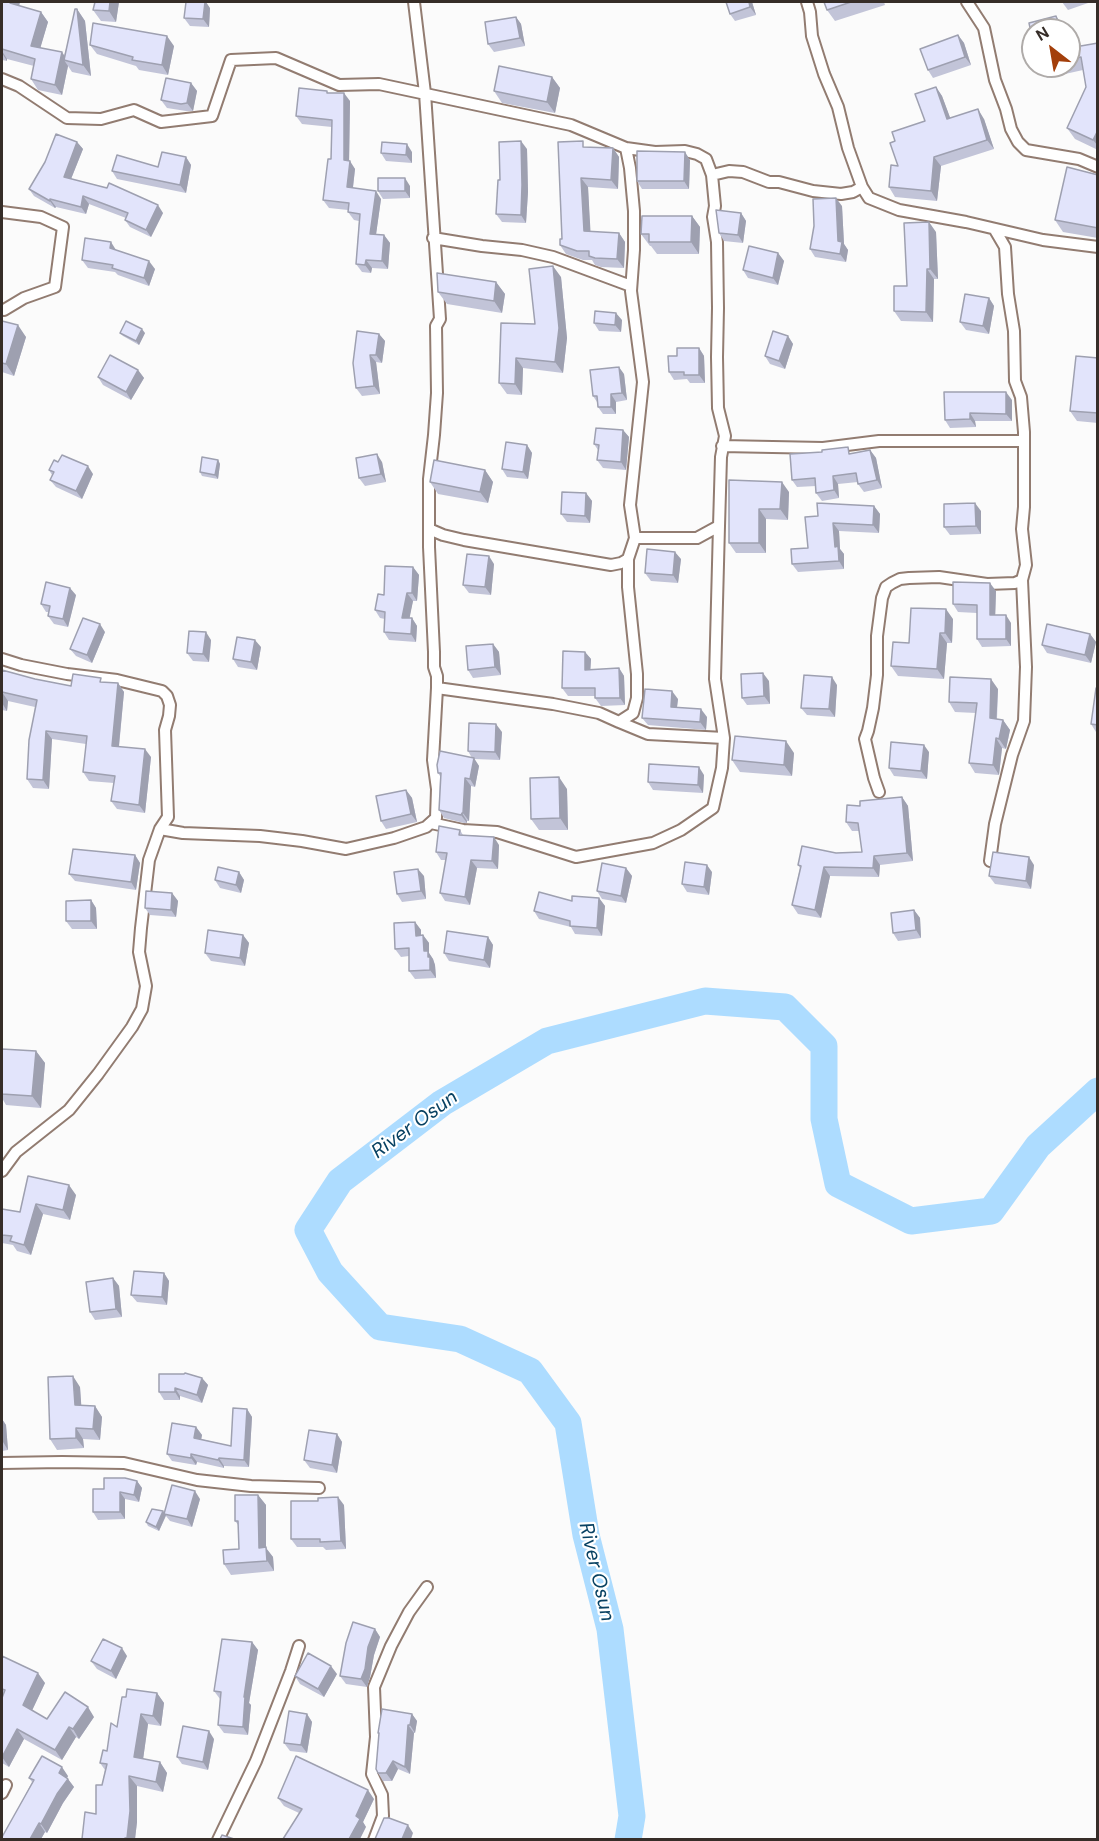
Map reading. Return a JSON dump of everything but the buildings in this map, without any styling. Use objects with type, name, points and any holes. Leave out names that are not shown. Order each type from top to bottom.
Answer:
[{"type":"street","points":[[160,829],[260,836],[346,849],[426,828],[436,818],[437,789],[433,760],[437,676],[434,667],[429,479],[437,393],[436,326],[440,319],[425,93],[414,2]]},
{"type":"street","points":[[807,2],[812,36],[824,74],[838,107],[848,148],[862,187],[869,198],[899,210],[966,222],[1043,240],[1098,248]]},
{"type":"street","points":[[967,2],[984,28],[995,80],[1011,129],[1018,142],[1026,150],[1079,159],[1098,167]]},
{"type":"street","points":[[2,79],[19,86],[67,118],[101,119],[134,110],[161,122],[212,116],[231,60],[276,58],[339,85],[379,84],[425,93],[571,125],[626,148],[654,152],[685,151],[706,159],[712,175],[715,206],[713,217],[717,242],[718,408],[725,436],[721,457],[715,679],[724,738],[722,768],[713,808],[681,830],[653,843],[576,857],[497,832],[463,830],[431,823]]},
{"type":"street","points":[[619,723],[633,713],[638,698],[628,587],[628,559],[635,538],[630,505],[644,382],[633,317],[631,286],[634,211],[626,148]]},
{"type":"street","points":[[712,175],[729,171],[743,172],[769,182],[841,194],[853,192],[862,187]]},
{"type":"street","points":[[2,212],[42,217],[63,227],[55,287],[24,298],[4,310]]},
{"type":"street","points":[[990,861],[995,824],[1009,767],[1024,722],[1026,667],[1022,580],[1026,565],[1022,529],[1024,441],[1021,397],[1015,381],[1014,331],[1008,294],[1005,247],[995,230]]},
{"type":"street","points":[[433,238],[522,250],[553,257],[631,286]]},
{"type":"street","points":[[723,446],[823,448],[879,441],[1024,441]]},
{"type":"street","points":[[635,538],[697,538],[719,526]]},
{"type":"street","points":[[429,529],[442,535],[464,540],[611,565],[628,559]]},
{"type":"street","points":[[879,792],[865,739],[873,708],[877,675],[877,636],[882,598],[886,587],[891,582],[909,578],[939,577],[969,583],[1004,585],[1022,580]]},
{"type":"street","points":[[2,659],[21,665],[117,680],[162,691],[167,696],[170,705],[165,730],[168,817],[160,829],[149,860],[141,928],[140,952],[146,986],[142,1009],[112,1055],[69,1110],[15,1152],[2,1171]]},
{"type":"street","points":[[437,688],[554,704],[599,713],[648,734],[724,738]]},
{"type":"street","points":[[2,1463],[124,1463],[197,1480],[251,1486],[320,1488]]},
{"type":"street","points":[[374,1839],[382,1816],[382,1795],[372,1774],[376,1737],[374,1687],[409,1611],[427,1587]]},
{"type":"street","points":[[218,1839],[256,1761],[299,1646]]},
{"type":"waterway","name":"River Osun","points":[[628,1840],[632,1816],[610,1629],[586,1535],[568,1423],[530,1371],[460,1339],[380,1327],[330,1272],[308,1230],[340,1181],[442,1103],[547,1041],[705,1001],[785,1007],[824,1046],[824,1119],[838,1184],[911,1221],[991,1211],[1038,1146],[1098,1091]]}]
